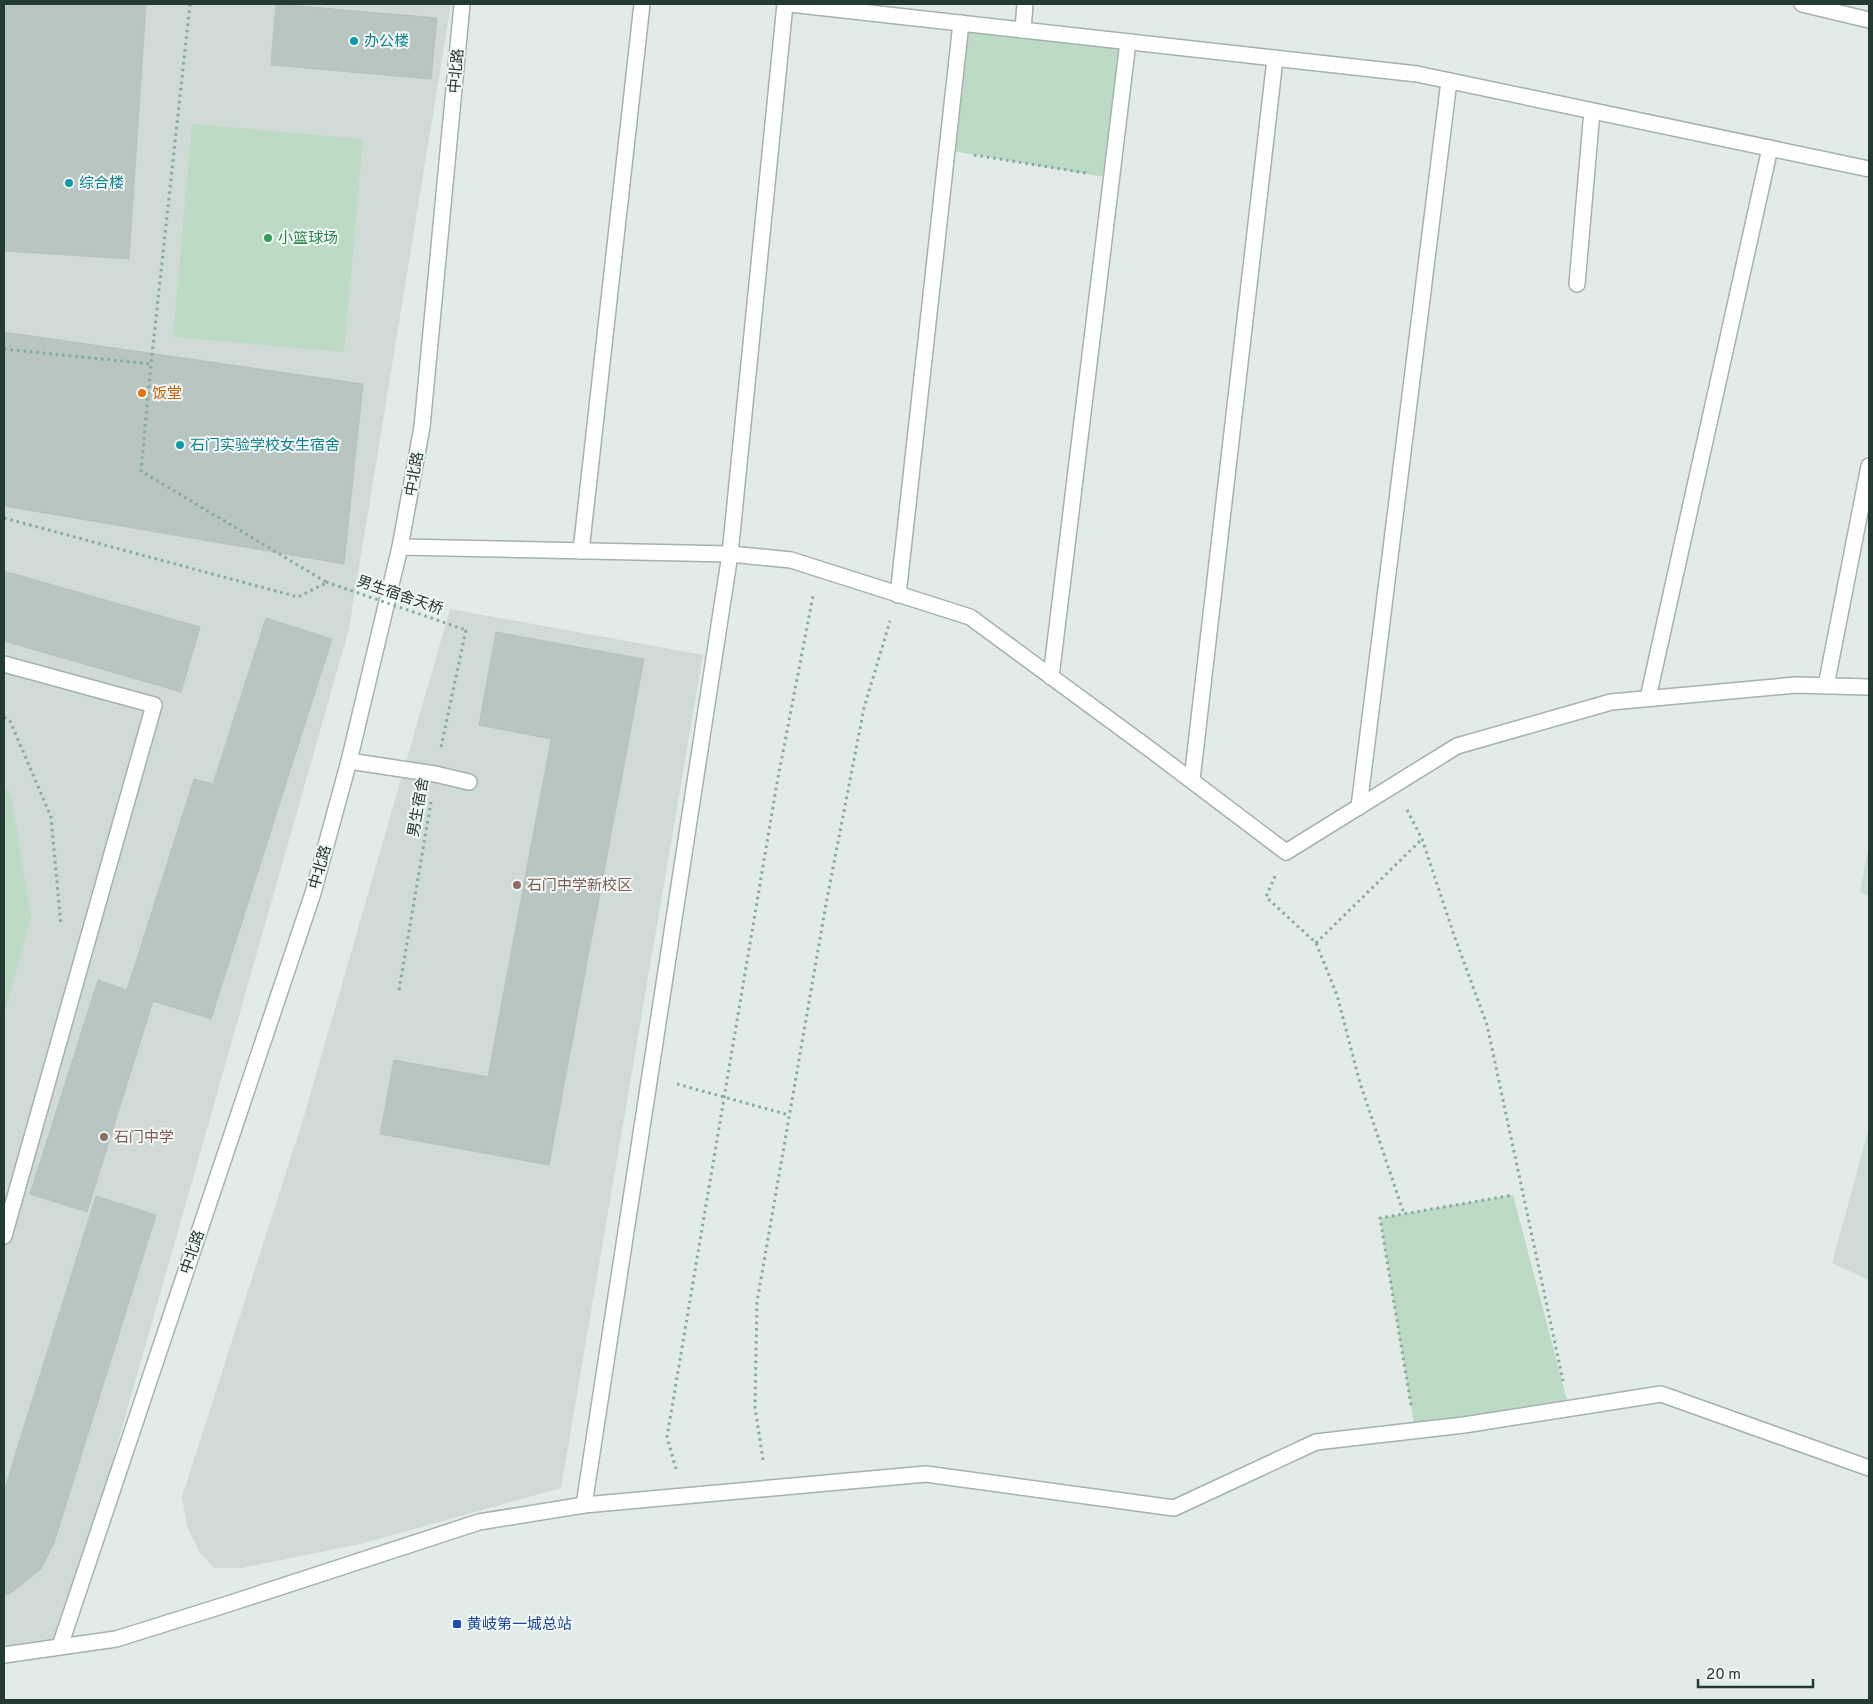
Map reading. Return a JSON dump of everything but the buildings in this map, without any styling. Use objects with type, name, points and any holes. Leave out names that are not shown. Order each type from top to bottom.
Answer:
[{"type":"street","name":"中北路","points":[[60,1646],[313,894],[349,761],[400,547],[422,427],[462,4]]},
{"type":"street","points":[[581,551],[642,4]]},
{"type":"street","points":[[584,1505],[730,554],[785,4]]},
{"type":"street","points":[[790,4],[1417,74],[1869,169]]},
{"type":"street","points":[[1024,30],[1025,4]]},
{"type":"street","points":[[1802,4],[1869,20]]},
{"type":"street","points":[[898,594],[961,23]]},
{"type":"street","points":[[1051,677],[1128,42]]},
{"type":"street","points":[[1192,780],[1275,58]]},
{"type":"street","points":[[1359,807],[1449,81]]},
{"type":"street","points":[[1576,284],[1592,111]]},
{"type":"street","points":[[1648,698],[1770,148]]},
{"type":"street","points":[[1826,686],[1869,466]]},
{"type":"street","points":[[400,547],[730,554],[791,560],[970,618],[1192,780],[1286,852],[1458,746],[1611,702],[1796,685],[1869,687]]},
{"type":"street","points":[[4,664],[154,705],[4,1236]]},
{"type":"street","points":[[349,761],[435,774],[470,782]]},
{"type":"street","points":[[4,1655],[116,1639],[479,1522],[584,1505],[926,1474],[1174,1508],[1316,1442],[1464,1425],[1661,1394],[1869,1468]]},
{"type":"path","points":[[4,349],[151,364],[190,4]]},
{"type":"path","points":[[948,150],[1111,178]]},
{"type":"path","name":"男生宿舍天桥","points":[[151,364],[142,472],[326,582],[466,630]]},
{"type":"path","points":[[4,518],[298,597],[326,582]]},
{"type":"path","points":[[683,1496],[667,1437],[777,783],[819,569]]},
{"type":"path","points":[[768,1488],[755,1407],[756,1302],[826,904],[864,708],[898,594]]},
{"type":"path","name":"男生宿舍","points":[[399,990],[435,774],[466,630]]},
{"type":"path","points":[[4,717],[10,721],[51,817],[62,931]]},
{"type":"path","points":[[1393,786],[1422,838],[1455,938],[1487,1025],[1568,1408]]},
{"type":"path","points":[[1316,943],[1422,838]]},
{"type":"path","points":[[1286,852],[1266,897],[1316,943],[1337,995],[1360,1083],[1404,1214]]},
{"type":"path","points":[[650,1077],[789,1115]]},
{"type":"path","points":[[1415,1430],[1380,1218],[1513,1195]]},
{"type":"shaded area","name":"石门中学","points":[[4,4],[451,4],[349,629],[60,1646],[4,1656]]},
{"type":"shaded area","name":"石门中学新校区","points":[[450,609],[703,655],[561,1488],[360,1544],[241,1568],[214,1568],[200,1553],[187,1526],[182,1497],[304,1116]]},
{"type":"shaded area","points":[[1869,843],[1869,896],[1860,892]]},
{"type":"shaded area","points":[[1869,1128],[1869,1280],[1832,1263]]},
{"type":"green space","points":[[961,23],[1128,42],[1111,178],[947,150]]},
{"type":"green space","name":"小篮球场","points":[[192,124],[363,139],[344,352],[173,337]]},
{"type":"green space","points":[[4,786],[11,795],[31,917],[4,1016]]},
{"type":"green space","points":[[1513,1195],[1569,1408],[1415,1430],[1380,1218]]},
{"type":"place","name":"办公楼","points":[[354,41]]},
{"type":"place","name":"综合楼","points":[[69,183]]},
{"type":"place","name":"小篮球场","points":[[268,238]]},
{"type":"place","name":"饭堂","points":[[142,393]]},
{"type":"place","name":"石门实验学校女生宿舍","points":[[180,445]]},
{"type":"place","name":"石门中学新校区","points":[[517,885]]},
{"type":"place","name":"石门中学","points":[[104,1137]]},
{"type":"place","name":"黄岐第一城总站","points":[[457,1624]]}]
